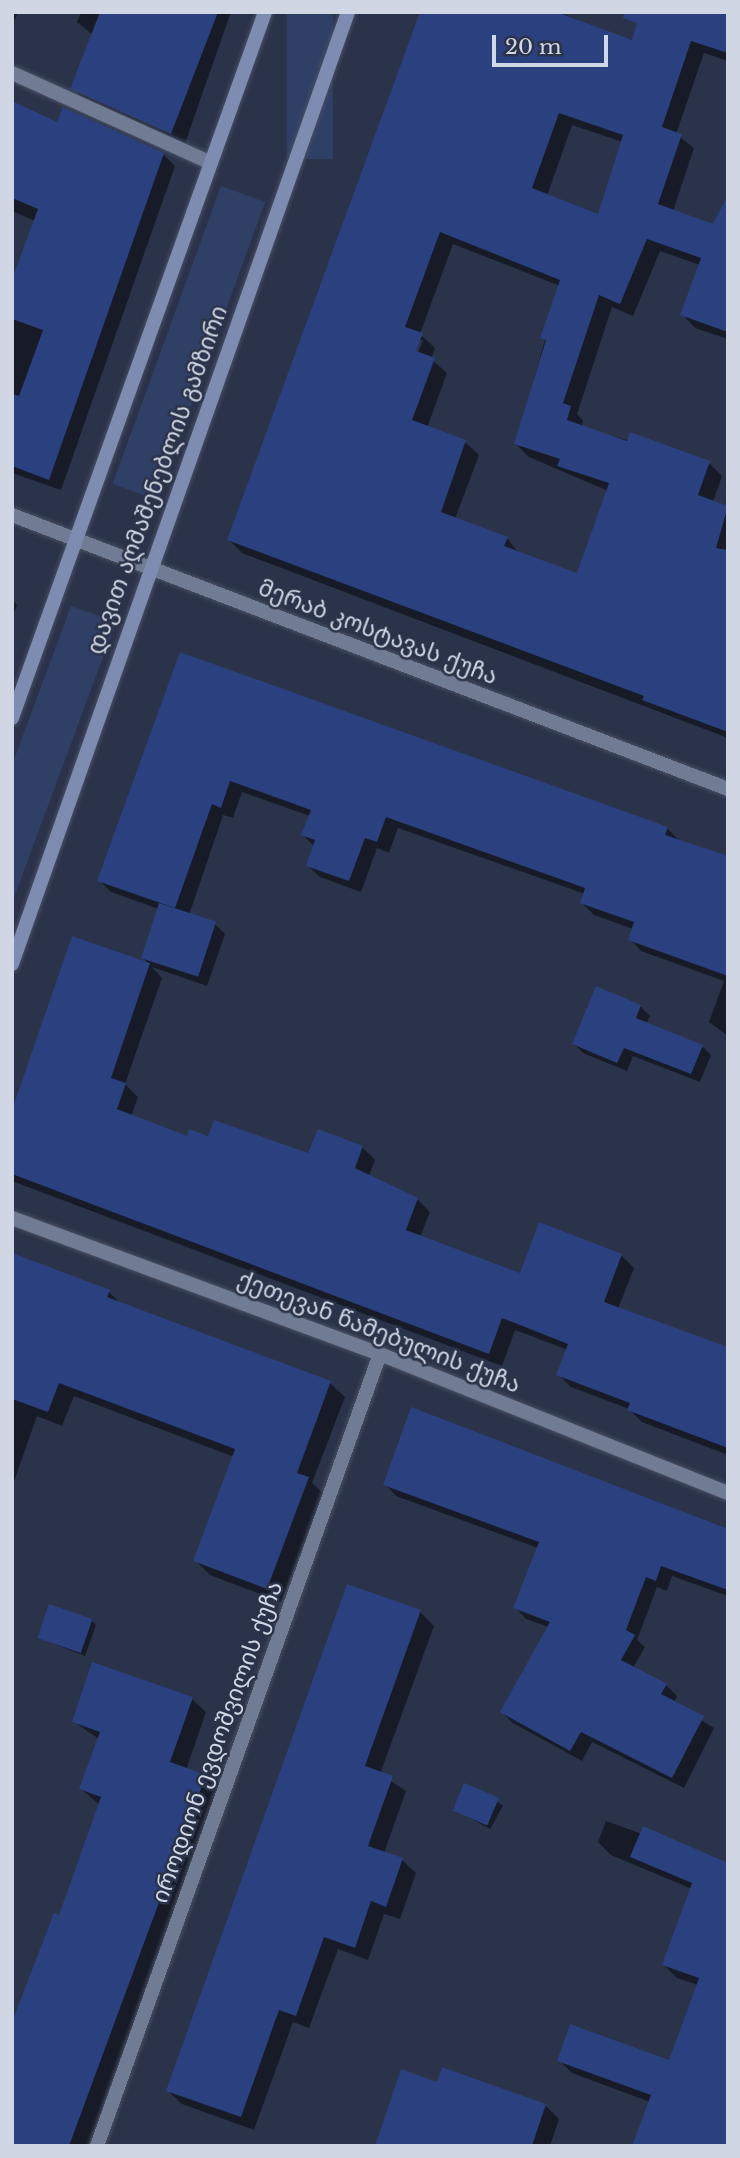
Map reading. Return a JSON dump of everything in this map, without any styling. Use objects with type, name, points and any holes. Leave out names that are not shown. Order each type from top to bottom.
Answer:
[{"type":"street","points":[[12,718],[265,12]]},
{"type":"street","name":"დავით აღმაშენებლის გამზირი","points":[[12,964],[149,569],[348,12]]},
{"type":"street","points":[[12,73],[211,163]]},
{"type":"street","name":"მერაბ კოსტავას ქუჩა","points":[[12,515],[75,543],[728,789]]},
{"type":"street","name":"ქეთევან წამებულის ქუჩა","points":[[12,1218],[380,1354],[728,1493]]},
{"type":"street","name":"იროდიონ ევდოშვილის ქუჩა","points":[[97,2146],[380,1354]]},
{"type":"shaded area","points":[[287,12],[333,12],[333,159],[287,159]]},
{"type":"shaded area","points":[[221,186],[265,202],[157,500],[113,484]]},
{"type":"shaded area","points":[[71,606],[116,622],[12,903],[12,765]]},
{"type":"building","points":[[100,12],[218,12],[171,134],[70,89]]},
{"type":"building","points":[[420,12],[557,12],[632,40],[637,23],[623,18],[624,12],[728,12],[728,53],[691,41],[662,127],[682,134],[658,204],[713,224],[728,195],[728,332],[680,315],[701,258],[647,239],[620,304],[599,295],[563,403],[571,406],[567,420],[627,441],[630,432],[710,461],[698,495],[728,506],[716,548],[728,550],[728,732],[642,700],[644,696],[227,540]],"holes":[[[559,113],[623,135],[598,214],[532,188]],[[440,232],[560,280],[540,338],[546,340],[514,444],[560,459],[557,466],[609,483],[577,573],[504,546],[508,537],[441,512],[466,440],[412,420],[435,358],[416,351],[423,333],[405,327]]]},
{"type":"building","points":[[12,101],[57,122],[63,107],[164,153],[49,480],[12,466],[12,394],[19,396],[43,330],[12,319],[12,279],[38,209],[12,198]]},
{"type":"building","points":[[180,652],[668,827],[665,835],[728,856],[728,976],[628,940],[634,922],[580,903],[585,888],[386,817],[377,842],[365,838],[349,881],[306,866],[315,840],[301,835],[311,810],[230,781],[221,808],[212,804],[175,908],[97,881]]},
{"type":"building","points":[[159,903],[216,922],[198,977],[141,958]]},
{"type":"building","points":[[72,936],[150,963],[111,1078],[126,1083],[117,1109],[187,1136],[189,1129],[208,1136],[214,1120],[308,1153],[318,1129],[363,1146],[355,1168],[418,1198],[406,1230],[520,1273],[539,1222],[622,1254],[604,1302],[728,1347],[728,1448],[627,1410],[630,1403],[556,1375],[568,1344],[502,1318],[489,1354],[12,1174],[12,1110]]},
{"type":"building","points":[[596,986],[641,1005],[636,1018],[703,1045],[691,1074],[624,1048],[617,1063],[572,1044]]},
{"type":"building","points":[[12,1253],[110,1290],[107,1297],[331,1381],[297,1473],[309,1477],[267,1589],[193,1561],[235,1449],[59,1383],[48,1412],[12,1399]]},
{"type":"building","points":[[411,1407],[728,1529],[728,1590],[661,1566],[656,1581],[646,1577],[626,1630],[635,1635],[621,1660],[667,1684],[661,1694],[704,1716],[672,1778],[581,1732],[570,1751],[500,1712],[550,1622],[513,1608],[539,1542],[383,1485]]},
{"type":"building","points":[[347,1584],[421,1610],[365,1766],[393,1776],[368,1846],[403,1858],[386,1907],[371,1901],[355,1948],[324,1937],[296,2016],[279,2010],[241,2117],[166,2091]]},
{"type":"building","points":[[49,1604],[92,1619],[81,1653],[37,1638]]},
{"type":"building","points":[[92,1662],[193,1697],[170,1762],[206,1775],[69,2146],[12,2146],[12,2022],[54,1913],[59,1915],[101,1797],[79,1789],[100,1732],[72,1722]]},
{"type":"building","points":[[464,1783],[499,1798],[487,1825],[452,1811]]},
{"type":"building","points":[[643,1826],[728,1863],[728,2146],[632,2146],[651,2095],[557,2061],[570,2024],[669,2060],[699,1978],[662,1965],[692,1883],[630,1857]]},
{"type":"building","points":[[442,2067],[546,2104],[532,2146],[375,2146],[401,2069],[437,2082]]}]
